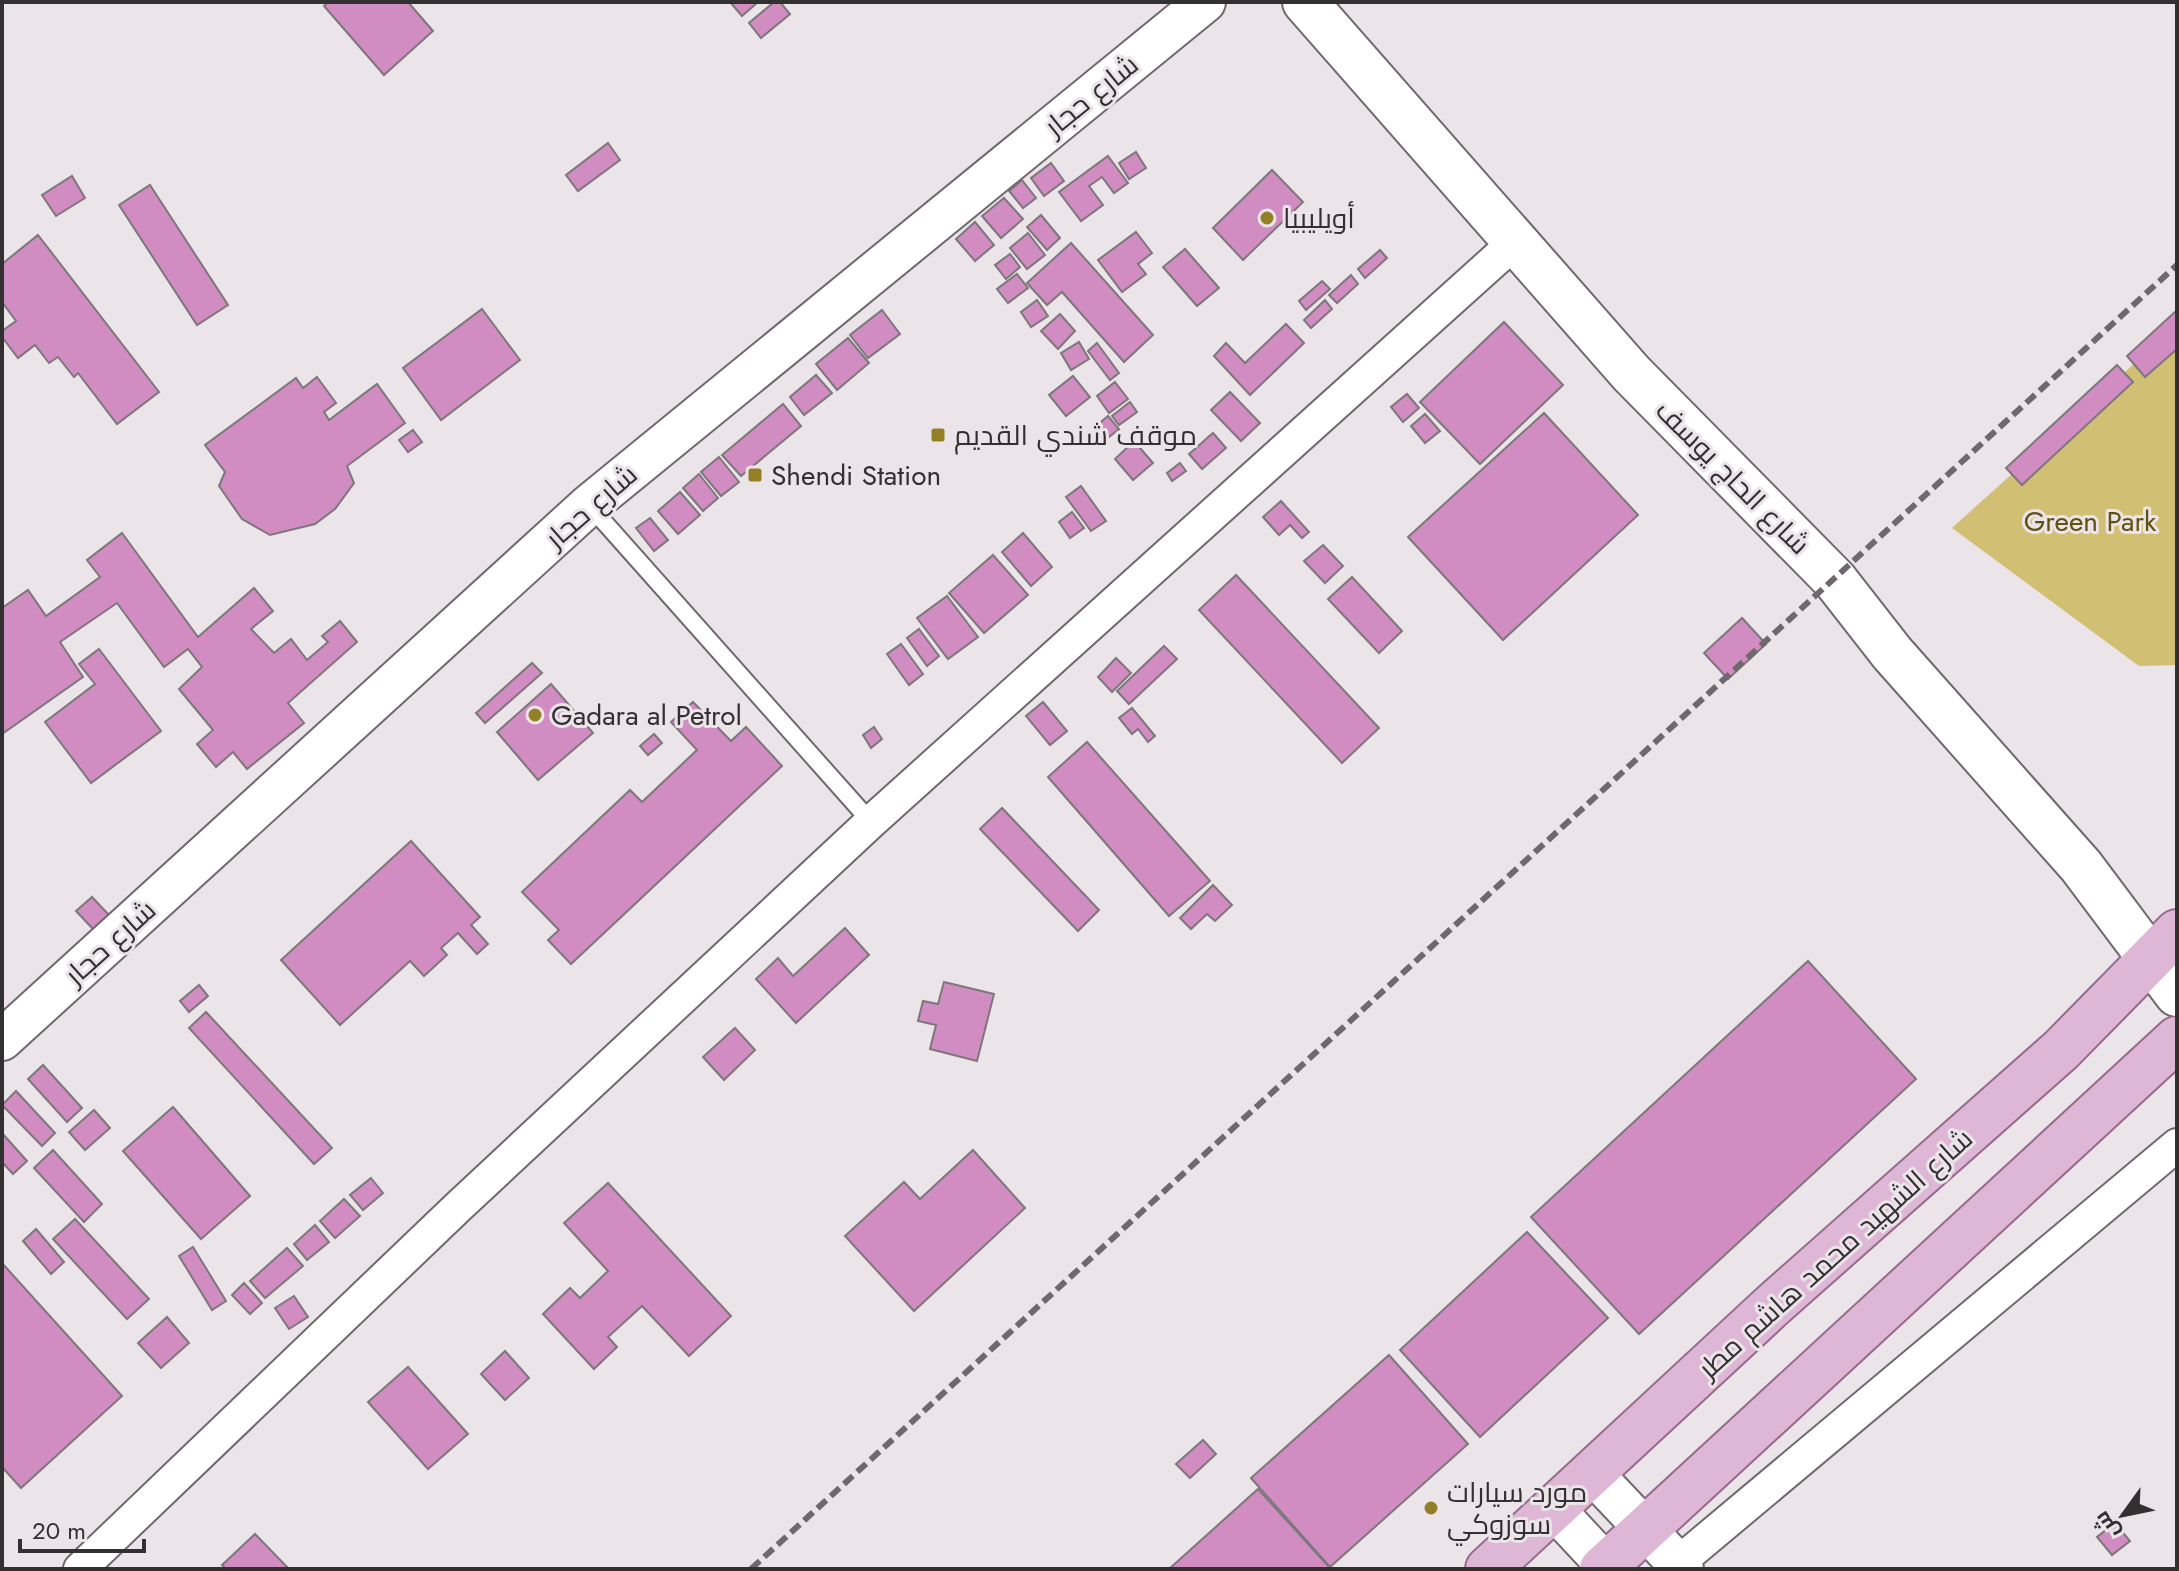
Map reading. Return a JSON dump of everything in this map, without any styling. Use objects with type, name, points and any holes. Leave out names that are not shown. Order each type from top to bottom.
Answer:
[{"type":"main road","name":"شارع الحاج يوسف","points":[[1305,2],[1631,373],[1835,580],[1892,653],[2081,866],[2164,946],[2177,994]]},
{"type":"main road","name":"شارع الشهيد محمد هاشم مطر","points":[[1488,1569],[1807,1274],[2061,1050],[2164,946]]},
{"type":"main road","points":[[1606,1568],[2177,1039]]},
{"type":"street","name":"شارع حجار","points":[[2,1040],[589,505],[1205,2]]},
{"type":"street","points":[[80,1569],[457,1208],[871,822],[1514,243]]},
{"type":"street","points":[[1593,1474],[1680,1566],[2177,1145]]},
{"type":"street","points":[[1554,1509],[1606,1568]]},
{"type":"lane","points":[[589,505],[871,822]]},
{"type":"green space","name":"Green Park","points":[[2177,325],[2177,665],[2139,666],[1952,528]]},
{"type":"building","points":[[328,2],[408,2],[433,31],[384,75],[324,6]]},
{"type":"building","points":[[730,2],[758,2],[742,16]]},
{"type":"building","points":[[774,2],[780,2],[790,14],[761,38],[749,23]]},
{"type":"building","points":[[608,143],[620,160],[578,191],[566,175]]},
{"type":"building","points":[[1136,152],[1146,168],[1129,179],[1119,163]]},
{"type":"building","points":[[1108,156],[1128,183],[1114,193],[1102,177],[1089,186],[1103,205],[1081,221],[1059,192]]},
{"type":"building","points":[[1051,163],[1064,181],[1044,196],[1031,178]]},
{"type":"building","points":[[1272,170],[1303,202],[1243,260],[1213,228]]},
{"type":"building","points":[[72,176],[85,198],[56,216],[42,195]]},
{"type":"building","points":[[1022,180],[1036,198],[1023,208],[1009,191]]},
{"type":"building","points":[[150,185],[228,305],[197,325],[119,205]]},
{"type":"building","points":[[1004,198],[1023,219],[1001,238],[982,216]]},
{"type":"building","points":[[1041,215],[1060,238],[1047,250],[1027,227]]},
{"type":"building","points":[[975,222],[994,245],[975,261],[956,239]]},
{"type":"building","points":[[1136,232],[1152,253],[1138,264],[1146,274],[1122,292],[1098,260]]},
{"type":"building","points":[[1028,233],[1045,255],[1027,269],[1010,248]]},
{"type":"building","points":[[38,235],[159,392],[117,424],[78,373],[74,377],[58,357],[49,363],[35,345],[18,358],[2,337],[2,331],[16,321],[2,302],[2,264]]},
{"type":"building","points":[[1071,243],[1153,335],[1124,362],[1062,292],[1047,305],[1027,283]]},
{"type":"building","points":[[1185,249],[1219,288],[1197,306],[1163,267]]},
{"type":"building","points":[[1380,250],[1387,258],[1365,278],[1358,269]]},
{"type":"building","points":[[1010,254],[1020,267],[1006,279],[995,265]]},
{"type":"building","points":[[1017,274],[1028,288],[1008,303],[997,289]]},
{"type":"building","points":[[1351,275],[1358,284],[1337,303],[1329,295]]},
{"type":"building","points":[[1322,281],[1330,289],[1306,310],[1299,301]]},
{"type":"building","points":[[1037,300],[1048,316],[1031,327],[1021,312]]},
{"type":"building","points":[[1325,300],[1332,309],[1311,328],[1304,320]]},
{"type":"building","points":[[482,309],[520,360],[441,420],[403,368]]},
{"type":"building","points":[[882,310],[900,334],[868,358],[850,335]]},
{"type":"building","points":[[2177,310],[2177,349],[2145,377],[2127,356]]},
{"type":"building","points":[[1060,314],[1075,331],[1058,349],[1041,331]]},
{"type":"building","points":[[1504,322],[1563,385],[1480,464],[1420,402]]},
{"type":"building","points":[[1286,324],[1304,343],[1250,395],[1214,356],[1226,343],[1245,363]]},
{"type":"building","points":[[848,338],[869,363],[837,390],[816,364]]},
{"type":"building","points":[[1079,342],[1089,359],[1071,370],[1061,353]]},
{"type":"building","points":[[1097,343],[1119,373],[1110,380],[1088,351]]},
{"type":"building","points":[[2117,365],[2133,382],[2022,485],[2006,468]]},
{"type":"building","points":[[816,375],[832,393],[804,415],[790,397]]},
{"type":"building","points":[[1073,376],[1090,397],[1066,416],[1049,395]]},
{"type":"building","points":[[317,377],[336,403],[324,412],[329,420],[377,384],[405,423],[347,466],[354,483],[335,509],[315,524],[270,535],[242,519],[219,486],[225,472],[205,445],[296,378],[303,388]]},
{"type":"building","points":[[1115,382],[1128,399],[1109,413],[1097,396]]},
{"type":"building","points":[[1230,392],[1260,423],[1241,441],[1211,410]]},
{"type":"building","points":[[1407,394],[1419,408],[1403,422],[1391,407]]},
{"type":"building","points":[[1130,402],[1137,412],[1119,425],[1112,416]]},
{"type":"building","points":[[783,404],[801,426],[741,476],[722,455]]},
{"type":"building","points":[[1544,413],[1638,515],[1503,640],[1408,537]]},
{"type":"building","points":[[1425,414],[1440,431],[1425,443],[1411,426]]},
{"type":"building","points":[[1108,416],[1119,429],[1105,440],[1095,427]]},
{"type":"building","points":[[413,430],[422,442],[408,452],[399,440]]},
{"type":"building","points":[[1213,433],[1226,448],[1202,469],[1189,454]]},
{"type":"building","points":[[1134,441],[1153,463],[1133,480],[1115,459]]},
{"type":"building","points":[[719,457],[739,482],[721,496],[701,472]]},
{"type":"building","points":[[1180,463],[1186,471],[1172,481],[1167,473]]},
{"type":"building","points":[[699,474],[718,498],[703,511],[683,488]]},
{"type":"building","points":[[1081,486],[1106,521],[1091,531],[1066,497]]},
{"type":"building","points":[[680,492],[700,515],[678,534],[658,511]]},
{"type":"building","points":[[1281,501],[1309,532],[1302,538],[1290,525],[1279,535],[1263,517]]},
{"type":"building","points":[[1072,512],[1084,528],[1070,538],[1059,522]]},
{"type":"building","points":[[650,518],[668,540],[654,551],[636,528]]},
{"type":"building","points":[[122,533],[198,637],[254,588],[273,611],[251,629],[274,653],[291,639],[307,660],[328,642],[322,636],[340,621],[357,642],[288,703],[304,723],[247,769],[233,752],[216,767],[197,744],[213,730],[179,689],[202,667],[188,649],[164,667],[117,603],[60,642],[83,677],[2,734],[2,608],[28,590],[46,616],[100,577],[87,560]]},
{"type":"building","points":[[1023,533],[1052,567],[1031,586],[1002,552]]},
{"type":"building","points":[[1323,545],[1343,566],[1325,583],[1304,561]]},
{"type":"building","points":[[993,555],[1028,595],[984,633],[949,593]]},
{"type":"building","points":[[1236,575],[1379,728],[1342,763],[1199,610]]},
{"type":"building","points":[[1352,577],[1402,631],[1379,653],[1328,599]]},
{"type":"building","points":[[947,596],[978,637],[948,659],[917,618]]},
{"type":"building","points":[[1742,618],[1766,644],[1728,679],[1704,653]]},
{"type":"building","points":[[919,629],[939,656],[927,666],[907,638]]},
{"type":"building","points":[[901,644],[923,674],[909,685],[887,654]]},
{"type":"building","points":[[1164,646],[1177,659],[1129,704],[1117,691]]},
{"type":"building","points":[[99,649],[161,731],[91,783],[45,722],[95,684],[79,664]]},
{"type":"building","points":[[1116,658],[1131,673],[1112,692],[1098,677]]},
{"type":"building","points":[[532,663],[542,673],[485,723],[476,713]]},
{"type":"building","points":[[551,684],[593,733],[538,780],[497,732]]},
{"type":"building","points":[[693,702],[731,741],[746,727],[782,766],[571,964],[548,940],[559,930],[522,892],[630,790],[642,802],[697,750],[671,722]]},
{"type":"building","points":[[1043,702],[1067,731],[1050,745],[1026,716]]},
{"type":"building","points":[[1132,708],[1155,736],[1148,742],[1138,729],[1132,734],[1119,718]]},
{"type":"building","points":[[874,727],[882,739],[871,748],[863,735]]},
{"type":"building","points":[[654,734],[662,743],[648,755],[640,746]]},
{"type":"building","points":[[1087,742],[1210,881],[1169,916],[1048,777]]},
{"type":"building","points":[[1002,808],[1099,910],[1078,931],[980,829]]},
{"type":"building","points":[[411,841],[480,917],[471,925],[488,944],[477,954],[458,933],[441,948],[447,955],[424,976],[410,961],[340,1025],[281,960]]},
{"type":"building","points":[[1213,885],[1232,905],[1215,921],[1207,914],[1191,929],[1180,918]]},
{"type":"building","points":[[92,897],[109,915],[93,929],[76,911]]},
{"type":"building","points":[[845,928],[869,955],[796,1023],[756,979],[778,958],[793,976]]},
{"type":"building","points":[[1808,961],[1916,1079],[1639,1334],[1531,1217]]},
{"type":"building","points":[[944,982],[994,994],[977,1061],[930,1049],[936,1025],[918,1021],[923,1001],[938,1004]]},
{"type":"building","points":[[199,985],[208,996],[189,1012],[180,1001]]},
{"type":"building","points":[[206,1012],[332,1148],[314,1164],[189,1028]]},
{"type":"building","points":[[735,1028],[755,1050],[724,1080],[703,1057]]},
{"type":"building","points":[[43,1065],[82,1108],[67,1122],[28,1079]]},
{"type":"building","points":[[16,1091],[55,1133],[42,1146],[2,1105]]},
{"type":"building","points":[[173,1107],[250,1196],[201,1239],[123,1151]]},
{"type":"building","points":[[94,1110],[110,1128],[85,1150],[69,1132]]},
{"type":"building","points":[[2,1133],[27,1161],[13,1174],[2,1162]]},
{"type":"building","points":[[53,1150],[102,1204],[84,1222],[34,1168]]},
{"type":"building","points":[[973,1150],[1025,1208],[914,1311],[845,1236],[904,1182],[920,1199]]},
{"type":"building","points":[[371,1178],[383,1193],[363,1210],[350,1195]]},
{"type":"building","points":[[608,1183],[731,1316],[689,1356],[642,1306],[608,1337],[617,1347],[594,1369],[543,1314],[570,1288],[580,1298],[608,1271],[564,1223]]},
{"type":"building","points":[[344,1199],[360,1216],[335,1238],[320,1221]]},
{"type":"building","points":[[75,1219],[149,1299],[127,1319],[53,1239]]},
{"type":"building","points":[[315,1225],[329,1242],[307,1260],[294,1244]]},
{"type":"building","points":[[36,1229],[64,1262],[51,1274],[23,1241]]},
{"type":"building","points":[[1527,1232],[1608,1318],[1480,1437],[1400,1350]]},
{"type":"building","points":[[193,1247],[226,1301],[212,1310],[179,1256]]},
{"type":"building","points":[[287,1248],[303,1266],[265,1298],[250,1281]]},
{"type":"building","points":[[2,1263],[122,1396],[21,1488],[2,1467]]},
{"type":"building","points":[[244,1283],[262,1303],[250,1314],[232,1295]]},
{"type":"building","points":[[294,1296],[308,1317],[289,1329],[275,1308]]},
{"type":"building","points":[[167,1317],[189,1343],[161,1368],[138,1343]]},
{"type":"building","points":[[505,1351],[529,1378],[505,1400],[481,1374]]},
{"type":"building","points":[[1389,1355],[1468,1444],[1330,1567],[1251,1478]]},
{"type":"building","points":[[408,1367],[468,1434],[428,1469],[368,1402]]},
{"type":"building","points":[[1203,1440],[1216,1454],[1190,1478],[1176,1464]]},
{"type":"building","points":[[1258,1489],[1330,1568],[1169,1569]]},
{"type":"building","points":[[2115,1523],[2130,1541],[2112,1555],[2097,1537]]},
{"type":"building","points":[[255,1534],[289,1569],[226,1569],[222,1565]]},
{"type":"railway","points":[[751,1569],[2177,265]]},
{"type":"place","name":"أويليبيا","points":[[1267,218]]},
{"type":"place","name":"موقف شندي القديم","points":[[938,435]]},
{"type":"place","name":"Shendi Station","points":[[755,475]]},
{"type":"place","name":"Gadara al Petrol","points":[[535,715]]},
{"type":"place","name":"مورد سيارات سوزوكي","points":[[1431,1508]]}]
